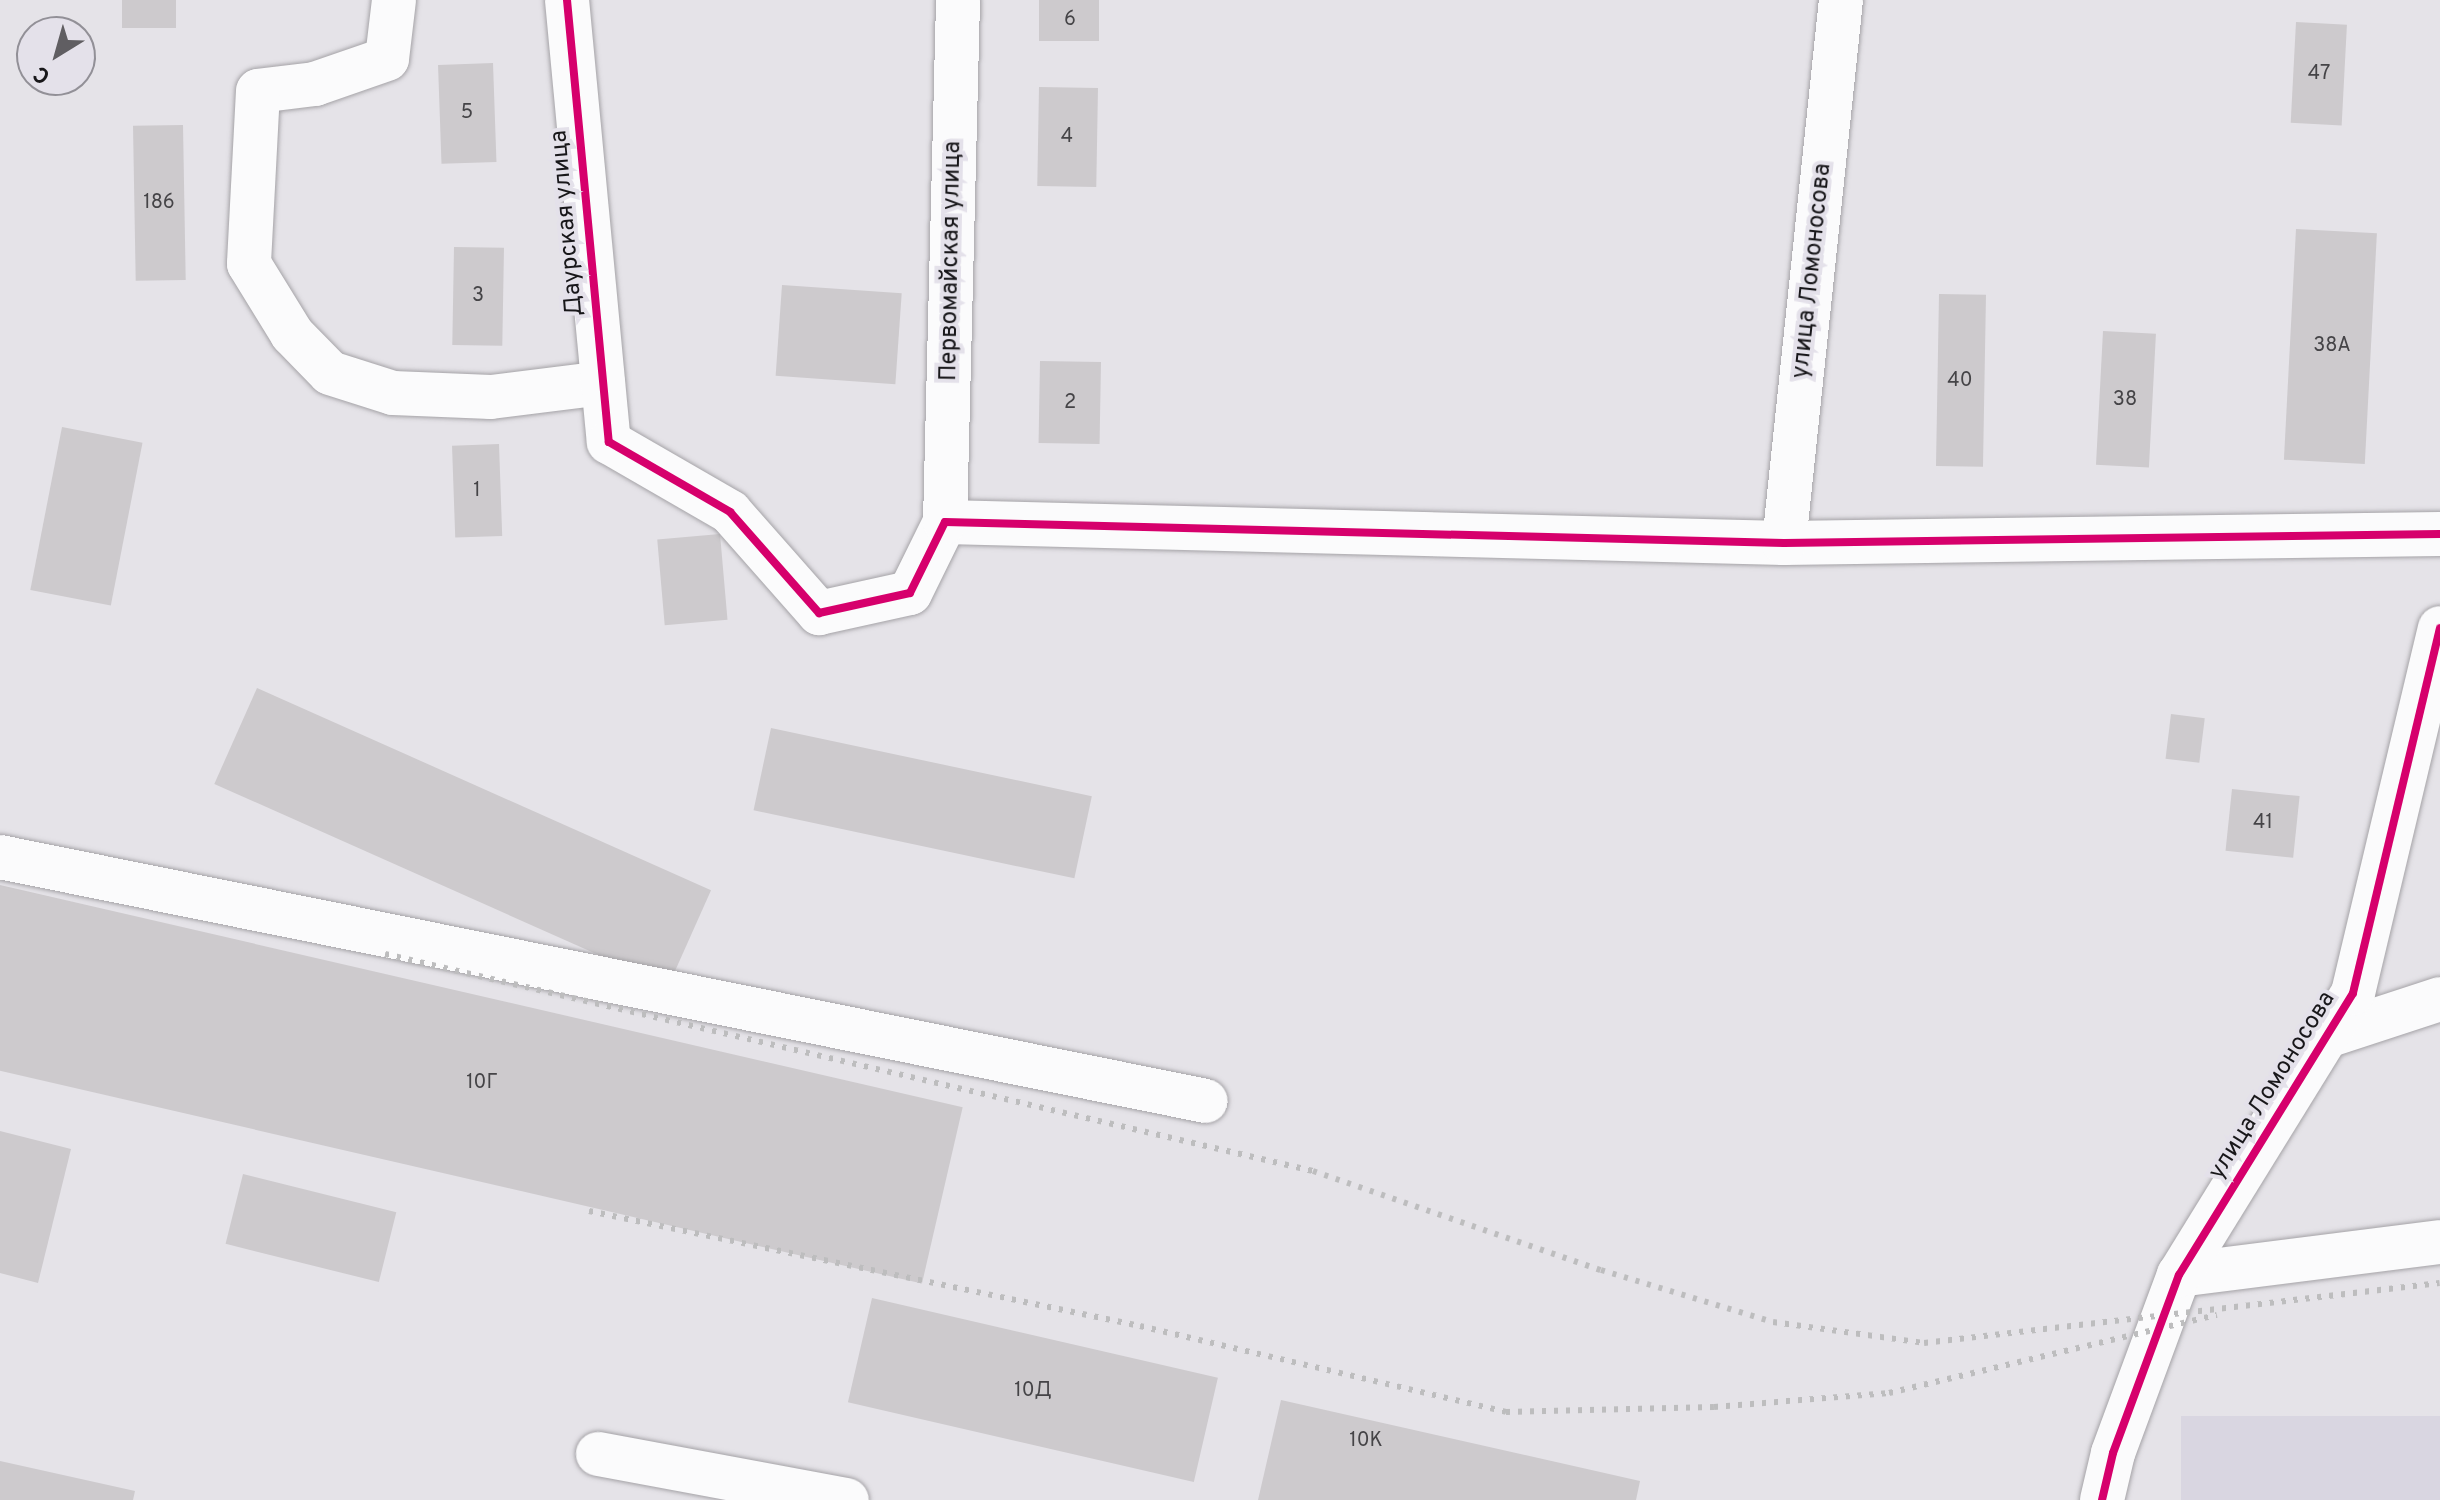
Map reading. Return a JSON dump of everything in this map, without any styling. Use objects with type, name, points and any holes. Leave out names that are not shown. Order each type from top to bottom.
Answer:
[{"type":"street","points":[[394,0],[387,59],[315,84],[258,91],[249,264],[292,334],[330,373],[393,393],[491,397],[603,383]]},
{"type":"street","name":"Даурская улица","points":[[567,0],[609,442],[730,512],[819,613],[910,593],[945,522]]},
{"type":"street","name":"Первомайская улица","points":[[945,522],[958,0]]},
{"type":"street","name":"улица Ломоносова","points":[[1784,543],[1841,0]]},
{"type":"street","points":[[945,522],[1784,543],[2440,534]]},
{"type":"street","name":"улица Ломоносова","points":[[2102,1500],[2113,1453],[2179,1275],[2353,993],[2440,628]]},
{"type":"street","points":[[0,857],[1206,1101]]},
{"type":"street","points":[[2327,1036],[2440,999]]},
{"type":"street","points":[[2179,1275],[2440,1242]]},
{"type":"street","points":[[598,1454],[847,1500]]},
{"type":"shaded area","points":[[2181,1416],[2440,1416],[2440,1500],[2181,1500]]},
{"type":"building","points":[[122,0],[176,0],[176,28],[122,28]]},
{"type":"building","points":[[1039,0],[1099,0],[1099,41],[1039,41]]},
{"type":"building","points":[[2296,22],[2347,25],[2342,126],[2291,123]]},
{"type":"building","points":[[493,63],[496,162],[441,164],[438,65]]},
{"type":"building","points":[[1039,87],[1098,88],[1096,187],[1037,186]]},
{"type":"building","points":[[183,125],[186,280],[136,281],[133,126]]},
{"type":"building","points":[[2296,229],[2377,233],[2365,464],[2284,460]]},
{"type":"building","points":[[454,247],[504,248],[502,346],[452,345]]},
{"type":"building","points":[[782,285],[902,293],[895,384],[776,376]]},
{"type":"building","points":[[1939,294],[1986,295],[1983,467],[1936,466]]},
{"type":"building","points":[[2103,331],[2156,334],[2149,468],[2096,465]]},
{"type":"building","points":[[1040,361],[1101,362],[1100,444],[1039,443]]},
{"type":"building","points":[[62,427],[142,443],[111,606],[30,590]]},
{"type":"building","points":[[499,444],[502,536],[455,538],[452,446]]},
{"type":"building","points":[[720,534],[727,620],[665,625],[657,539]]},
{"type":"building","points":[[257,688],[711,890],[668,986],[214,784]]},
{"type":"building","points":[[2171,714],[2205,718],[2199,763],[2166,759]]},
{"type":"building","points":[[771,728],[1092,796],[1074,878],[754,810]]},
{"type":"building","points":[[2232,789],[2300,796],[2293,858],[2226,851]]},
{"type":"building","points":[[0,885],[963,1107],[922,1284],[0,1071]]},
{"type":"building","points":[[0,1131],[71,1149],[38,1283],[0,1273]]},
{"type":"building","points":[[243,1174],[396,1212],[379,1282],[226,1244]]},
{"type":"building","points":[[872,1298],[1218,1378],[1194,1482],[848,1402]]},
{"type":"building","points":[[1281,1400],[1640,1481],[1636,1500],[1258,1500]]},
{"type":"building","points":[[0,1461],[135,1491],[133,1500],[0,1500]]},
{"type":"railway","points":[[385,954],[1313,1171],[1601,1270],[1773,1322],[1924,1343],[2440,1283]]},
{"type":"railway","points":[[589,1211],[1140,1326],[1506,1412],[1714,1407],[1889,1393],[2217,1315]]},
{"type":"cycle path","points":[[567,0],[609,442],[730,512],[819,613],[910,593],[945,522],[1784,543],[2440,534]]},
{"type":"cycle path","points":[[2102,1500],[2113,1453],[2179,1275],[2353,993],[2440,628]]}]
